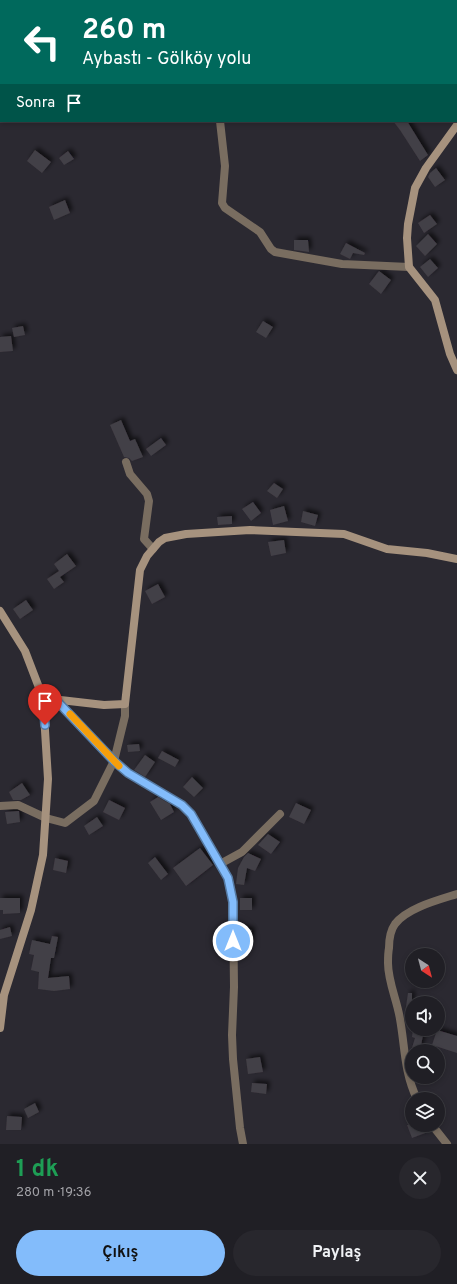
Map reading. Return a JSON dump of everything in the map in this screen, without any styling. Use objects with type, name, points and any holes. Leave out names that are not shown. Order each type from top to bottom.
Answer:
[{"type":"street","points":[[220,122],[224,166],[222,203],[229,211],[260,232],[271,249],[275,252],[291,256],[342,264],[409,267]]},
{"type":"street","points":[[457,125],[426,168],[416,188],[408,224],[409,267],[435,300],[450,354],[457,370]]},
{"type":"street","points":[[126,462],[130,474],[147,494],[149,501],[144,539],[153,548]]},
{"type":"street","points":[[0,806],[18,805],[46,818],[65,822],[94,801],[114,761],[125,716],[125,704],[140,570],[153,548],[165,538],[186,534],[250,530],[344,534],[387,549],[427,553],[457,559]]},
{"type":"street","points":[[0,612],[26,651],[43,698],[48,779],[43,856],[31,910],[4,995],[0,1028]]},
{"type":"street","points":[[43,698],[104,705],[125,704]]},
{"type":"street","points":[[55,699],[114,761],[140,782],[182,805],[191,814],[228,878],[233,902],[233,1059],[240,1128],[244,1144]]},
{"type":"street","points":[[220,864],[242,852],[280,814]]},
{"type":"street","points":[[414,1092],[405,1061],[400,1018],[390,981],[388,964],[389,940],[394,926],[405,915],[420,907],[457,894]]},
{"type":"street","points":[[438,1132],[447,1144]]},
{"type":"building","points":[[394,122],[408,122],[428,155],[420,161]]},
{"type":"building","points":[[35,150],[51,162],[42,173],[27,161]]},
{"type":"building","points":[[68,151],[74,159],[64,165],[59,158]]},
{"type":"building","points":[[436,168],[445,180],[435,187],[428,177]]},
{"type":"building","points":[[65,200],[70,213],[54,220],[49,207]]},
{"type":"building","points":[[430,215],[437,224],[424,233],[418,223]]},
{"type":"building","points":[[428,234],[437,244],[425,256],[416,246]]},
{"type":"building","points":[[294,240],[308,240],[309,252],[294,250]]},
{"type":"building","points":[[346,243],[365,253],[364,255],[353,253],[350,259],[340,254]]},
{"type":"building","points":[[430,259],[438,268],[428,277],[420,267]]},
{"type":"building","points":[[379,271],[391,280],[381,294],[369,284]]},
{"type":"building","points":[[263,321],[273,327],[266,338],[256,332]]},
{"type":"building","points":[[23,326],[25,335],[14,337],[12,328]]},
{"type":"building","points":[[11,336],[13,351],[0,352],[0,337]]},
{"type":"building","points":[[121,420],[130,441],[135,439],[143,457],[132,461],[129,458],[124,457],[110,425]]},
{"type":"building","points":[[161,438],[166,445],[151,456],[146,449]]},
{"type":"building","points":[[274,483],[283,489],[277,498],[267,491]]},
{"type":"building","points":[[253,502],[261,513],[251,521],[242,509]]},
{"type":"building","points":[[284,506],[288,521],[273,525],[270,510]]},
{"type":"building","points":[[303,511],[318,515],[315,526],[301,522]]},
{"type":"building","points":[[232,516],[232,524],[218,525],[217,517]]},
{"type":"building","points":[[284,540],[286,553],[271,556],[268,542]]},
{"type":"building","points":[[67,554],[76,566],[60,577],[64,582],[54,589],[47,579],[59,571],[54,564]]},
{"type":"building","points":[[158,584],[165,597],[152,604],[145,591]]},
{"type":"building","points":[[26,600],[33,610],[20,619],[13,609]]},
{"type":"building","points":[[139,744],[140,751],[128,752],[127,745]]},
{"type":"building","points":[[162,751],[179,760],[175,767],[158,758]]},
{"type":"building","points":[[145,755],[155,762],[145,777],[134,770]]},
{"type":"building","points":[[192,777],[203,788],[194,797],[183,787]]},
{"type":"building","points":[[22,783],[30,795],[21,800],[13,800],[9,792]]},
{"type":"building","points":[[158,797],[170,804],[174,812],[161,820],[150,802]]},
{"type":"building","points":[[109,800],[125,808],[119,820],[103,812]]},
{"type":"building","points":[[296,803],[311,810],[304,824],[289,817]]},
{"type":"building","points":[[19,811],[20,822],[7,824],[5,812]]},
{"type":"building","points":[[97,817],[103,826],[89,835],[84,826]]},
{"type":"building","points":[[268,834],[280,842],[271,854],[258,845]]},
{"type":"building","points":[[200,848],[213,865],[186,886],[173,868]]},
{"type":"building","points":[[248,853],[261,859],[255,871],[247,868],[244,885],[236,884],[238,868]]},
{"type":"building","points":[[155,857],[168,874],[161,880],[148,863]]},
{"type":"building","points":[[55,858],[68,861],[66,873],[53,870]]},
{"type":"building","points":[[0,898],[20,898],[20,913],[3,914],[3,910],[0,910]]},
{"type":"building","points":[[240,898],[252,898],[252,910],[240,910]]},
{"type":"building","points":[[10,927],[12,936],[0,939],[0,930]]},
{"type":"building","points":[[239,928],[252,930],[250,944],[239,943]]},
{"type":"building","points":[[52,936],[58,937],[54,958],[51,958],[48,978],[69,976],[70,989],[54,991],[38,989],[39,972],[31,970],[34,955],[29,954],[32,940],[50,944]]},
{"type":"building","points":[[408,993],[412,993],[412,996],[408,996]]},
{"type":"building","points":[[445,1032],[457,1036],[457,1053],[445,1049],[445,1044],[432,1044],[435,1036],[445,1036]]},
{"type":"building","points":[[423,1036],[421,1044],[413,1044],[415,1038],[412,1037]]},
{"type":"building","points":[[260,1057],[263,1072],[248,1074],[246,1059]]},
{"type":"building","points":[[252,1083],[267,1084],[266,1094],[251,1092]]},
{"type":"building","points":[[35,1103],[39,1112],[28,1118],[24,1109]]},
{"type":"building","points":[[7,1116],[22,1117],[21,1130],[6,1130]]},
{"type":"building","points":[[410,1132],[428,1132],[412,1138]]},
{"type":"slow traffic","points":[[70,714],[119,766]]},
{"type":"route","points":[[45,725],[43,698],[55,699],[114,761],[128,773],[140,782],[182,805],[191,814],[228,878],[233,902],[233,941]]}]
